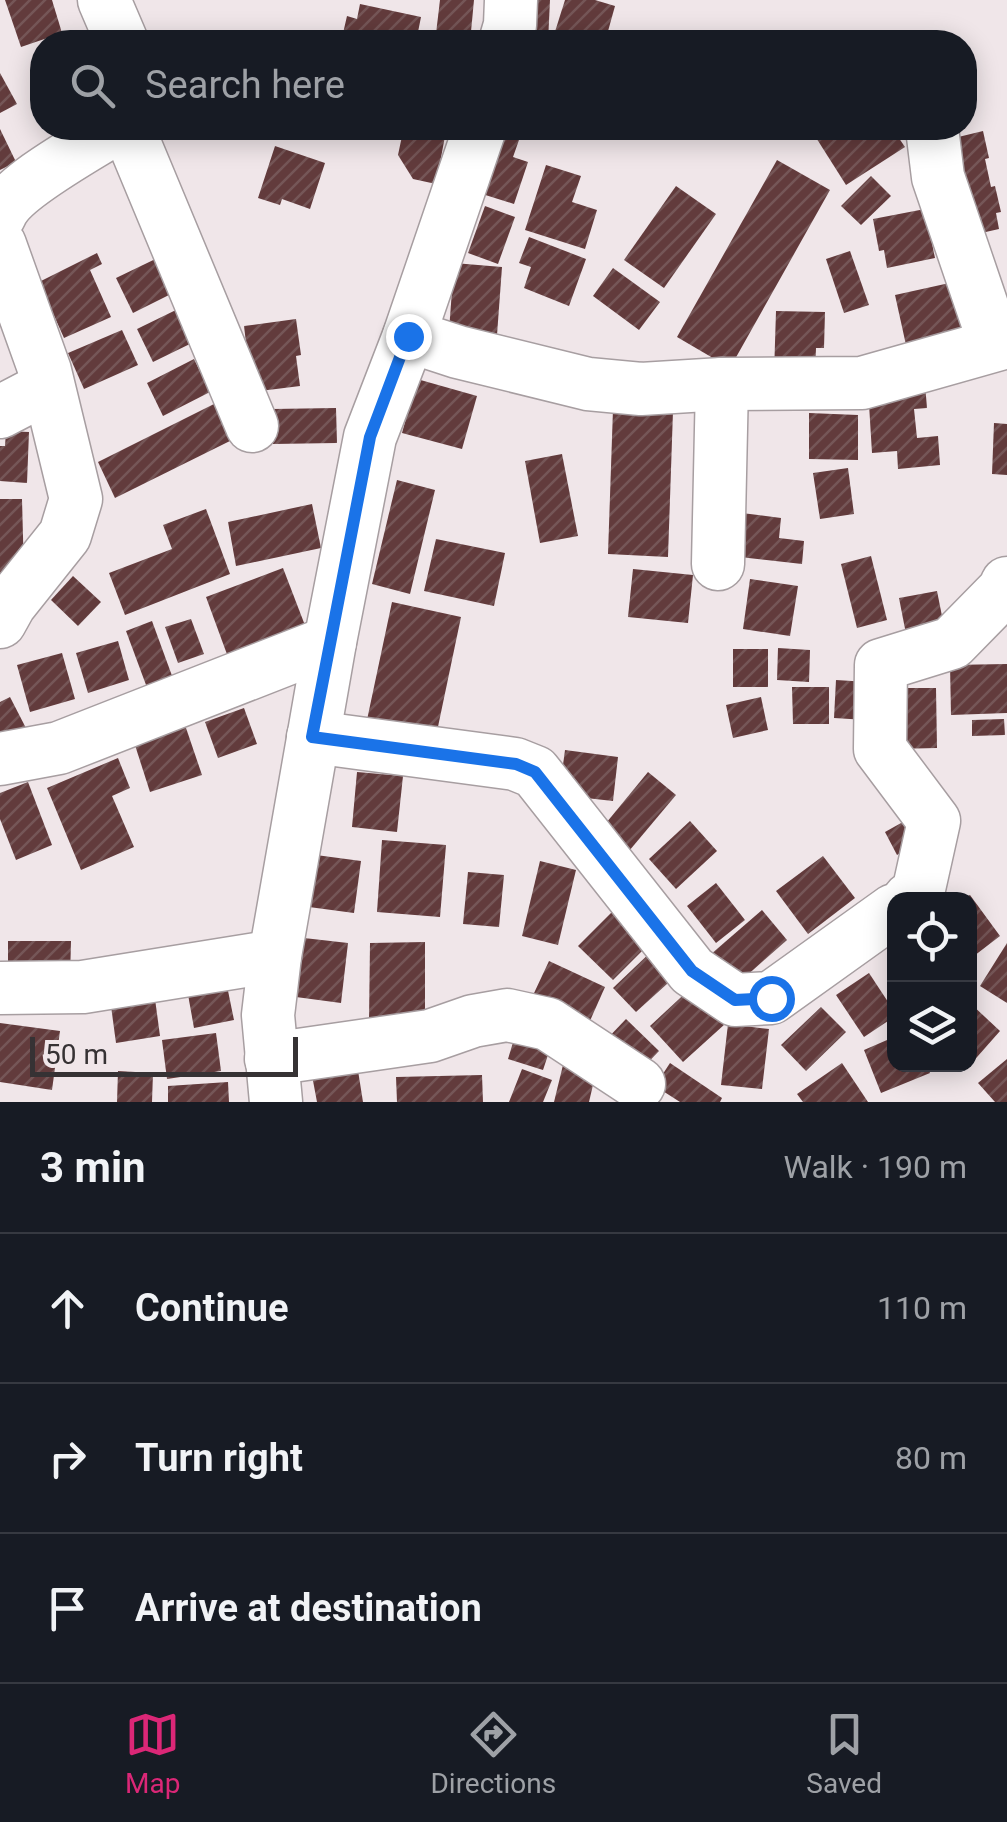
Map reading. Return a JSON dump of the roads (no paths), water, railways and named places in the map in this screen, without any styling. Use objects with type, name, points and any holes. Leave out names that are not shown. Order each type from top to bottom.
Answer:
[{"type":"street","points":[[104,0],[117,30]]},
{"type":"street","points":[[509,30],[512,0]]},
{"type":"street","points":[[0,215],[17,193],[98,140]]},
{"type":"street","points":[[133,140],[252,426]]},
{"type":"street","points":[[476,140],[370,437],[312,737],[275,956],[268,1015],[274,1081],[473,1021],[506,1015],[548,1024],[639,1084]]},
{"type":"street","points":[[408,336],[588,384],[641,390],[722,384],[862,383],[1001,343],[962,251],[938,176],[934,140]]},
{"type":"street","points":[[0,245],[45,371],[76,499],[65,535],[0,622]]},
{"type":"street","points":[[718,564],[722,384]]},
{"type":"street","points":[[0,412],[48,387]]},
{"type":"street","points":[[918,892],[934,821],[880,749],[881,665],[952,644],[1004,590],[1007,582]]},
{"type":"street","points":[[0,759],[59,748],[330,642]]},
{"type":"street","points":[[312,737],[516,764],[535,772],[692,971],[735,1000],[771,998],[887,915]]},
{"type":"street","points":[[0,988],[83,987],[275,956]]}]
